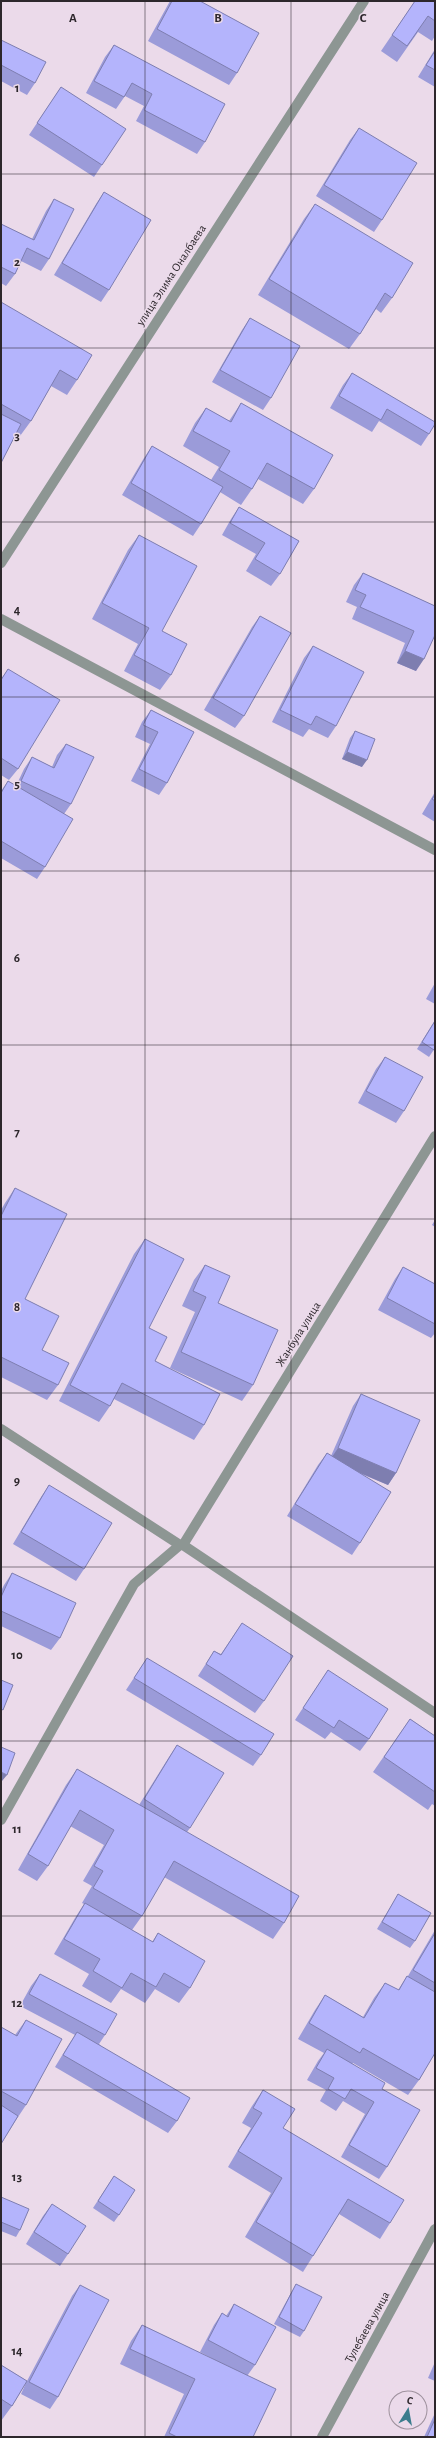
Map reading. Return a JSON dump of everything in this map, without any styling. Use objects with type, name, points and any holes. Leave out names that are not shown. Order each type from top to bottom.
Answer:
[{"type":"street","name":"улица Элима Оналбаева","points":[[1,562],[364,1]]},
{"type":"street","points":[[1,619],[435,850]]},
{"type":"street","name":"Жанбула улица","points":[[1,1820],[134,1584],[182,1545],[435,1136]]},
{"type":"street","points":[[1,1429],[182,1545],[435,1713]]},
{"type":"street","name":"Тулебаева улица","points":[[322,2437],[435,2229]]},
{"type":"building","points":[[172,1],[200,1],[259,33],[237,73],[157,29]]},
{"type":"building","points":[[415,1],[435,1],[435,21],[428,16],[407,46],[392,35]]},
{"type":"building","points":[[1,40],[46,62],[35,83],[1,65]]},
{"type":"building","points":[[114,45],[225,104],[205,142],[144,110],[152,94],[132,83],[124,97],[94,81]]},
{"type":"building","points":[[435,51],[435,70],[426,65]]},
{"type":"building","points":[[61,87],[126,129],[102,165],[37,123]]},
{"type":"building","points":[[359,128],[417,163],[382,220],[324,185]]},
{"type":"building","points":[[104,192],[151,220],[109,290],[62,263]]},
{"type":"building","points":[[54,199],[74,209],[49,259],[27,248],[15,274],[1,267],[1,224],[34,240]]},
{"type":"building","points":[[315,204],[413,263],[392,298],[385,293],[360,334],[269,279]]},
{"type":"building","points":[[1,302],[92,355],[77,380],[60,370],[31,421],[1,404]]},
{"type":"building","points":[[250,318],[300,346],[271,398],[220,370]]},
{"type":"building","points":[[352,373],[435,422],[429,434],[387,409],[381,420],[339,396]]},
{"type":"building","points":[[241,403],[333,455],[314,489],[267,463],[252,489],[219,470],[230,451],[193,431],[206,408],[231,422]]},
{"type":"building","points":[[1,414],[21,424],[1,463]]},
{"type":"building","points":[[152,446],[223,487],[201,524],[131,483]]},
{"type":"building","points":[[239,507],[299,541],[280,574],[255,559],[265,543],[230,523]]},
{"type":"building","points":[[139,535],[197,566],[162,631],[187,644],[171,675],[134,655],[149,628],[102,603]]},
{"type":"building","points":[[363,573],[435,606],[435,635],[424,659],[405,651],[414,631],[360,607],[366,595],[355,590]]},
{"type":"building","points":[[260,616],[291,633],[244,716],[213,698]]},
{"type":"building","points":[[313,646],[364,672],[336,726],[316,716],[311,725],[280,710]]},
{"type":"building","points":[[8,669],[60,700],[18,769],[1,758],[1,680]]},
{"type":"building","points":[[151,710],[194,732],[167,783],[139,769],[158,732],[143,725]]},
{"type":"building","points":[[355,731],[375,739],[367,760],[347,752]]},
{"type":"building","points":[[66,744],[94,757],[71,804],[21,781],[32,757],[54,768]]},
{"type":"building","points":[[8,781],[73,819],[45,867],[1,841],[1,793]]},
{"type":"building","points":[[435,1021],[435,1048],[434,1050],[422,1042]]},
{"type":"building","points":[[385,1057],[423,1077],[404,1111],[366,1091]]},
{"type":"building","points":[[15,1188],[67,1214],[25,1299],[59,1316],[42,1350],[69,1363],[58,1385],[1,1357],[1,1216]]},
{"type":"building","points":[[145,1239],[184,1259],[149,1328],[167,1337],[155,1361],[220,1394],[204,1425],[122,1383],[110,1406],[70,1385]]},
{"type":"building","points":[[205,1265],[230,1276],[218,1303],[278,1330],[253,1385],[181,1352],[206,1297],[193,1291]]},
{"type":"building","points":[[403,1267],[435,1284],[435,1324],[387,1298]]},
{"type":"building","points":[[361,1394],[420,1420],[396,1473],[338,1448]]},
{"type":"building","points":[[327,1453],[391,1492],[360,1543],[295,1504]]},
{"type":"building","points":[[49,1485],[112,1523],[84,1569],[21,1532]]},
{"type":"building","points":[[12,1573],[76,1603],[60,1638],[1,1611],[1,1597]]},
{"type":"building","points":[[242,1623],[293,1656],[264,1701],[206,1664],[214,1651],[221,1655]]},
{"type":"building","points":[[147,1658],[274,1734],[261,1755],[134,1678]]},
{"type":"building","points":[[328,1670],[388,1709],[369,1739],[339,1720],[334,1728],[303,1708]]},
{"type":"building","points":[[1,1680],[13,1685],[3,1710],[1,1709]]},
{"type":"building","points":[[410,1719],[435,1736],[435,1792],[384,1757]]},
{"type":"building","points":[[177,1745],[224,1773],[190,1828],[144,1799]]},
{"type":"building","points":[[1,1747],[15,1753],[7,1775],[1,1772]]},
{"type":"building","points":[[77,1769],[299,1896],[284,1923],[174,1861],[142,1916],[93,1888],[103,1871],[94,1866],[114,1830],[80,1810],[48,1866],[28,1854]]},
{"type":"building","points":[[398,1894],[431,1913],[415,1941],[382,1922]]},
{"type":"building","points":[[85,1903],[153,1942],[158,1933],[205,1961],[190,1988],[164,1973],[156,1987],[131,1973],[122,1988],[93,1971],[100,1959],[64,1939]]},
{"type":"building","points":[[435,1933],[435,1983],[413,1970]]},
{"type":"building","points":[[40,1974],[117,2014],[105,2035],[29,1994]]},
{"type":"building","points":[[407,1976],[435,1992],[435,2053],[419,2080],[363,2048],[360,2053],[309,2023],[325,1995],[364,2018],[385,1983],[399,1990]]},
{"type":"building","points":[[26,2020],[62,2039],[26,2105],[1,2091],[1,2027],[17,2036]]},
{"type":"building","points":[[77,2032],[190,2098],[177,2121],[63,2055]]},
{"type":"building","points":[[327,2049],[385,2083],[382,2089],[420,2110],[387,2167],[349,2145],[374,2102],[351,2089],[345,2099],[328,2089],[334,2078],[316,2068]]},
{"type":"building","points":[[263,2090],[295,2109],[283,2128],[404,2200],[390,2223],[348,2199],[313,2256],[256,2222],[282,2178],[238,2151],[262,2113],[253,2108]]},
{"type":"building","points":[[1,2105],[18,2116],[1,2144]]},
{"type":"building","points":[[114,2176],[135,2190],[119,2215],[98,2201]]},
{"type":"building","points":[[1,2197],[29,2209],[20,2230],[1,2222]]},
{"type":"building","points":[[52,2204],[86,2226],[68,2254],[34,2232]]},
{"type":"building","points":[[296,2284],[322,2297],[304,2331],[279,2317]]},
{"type":"building","points":[[80,2285],[109,2300],[58,2397],[29,2382]]},
{"type":"building","points":[[234,2304],[276,2327],[255,2365],[208,2340],[222,2313],[228,2317]]},
{"type":"building","points":[[142,2325],[276,2389],[253,2437],[177,2437],[169,2433],[195,2379],[130,2349]]},
{"type":"building","points":[[1,2365],[27,2381],[12,2406],[1,2399]]},
{"type":"building","points":[[435,2419],[435,2437],[427,2437]]}]
